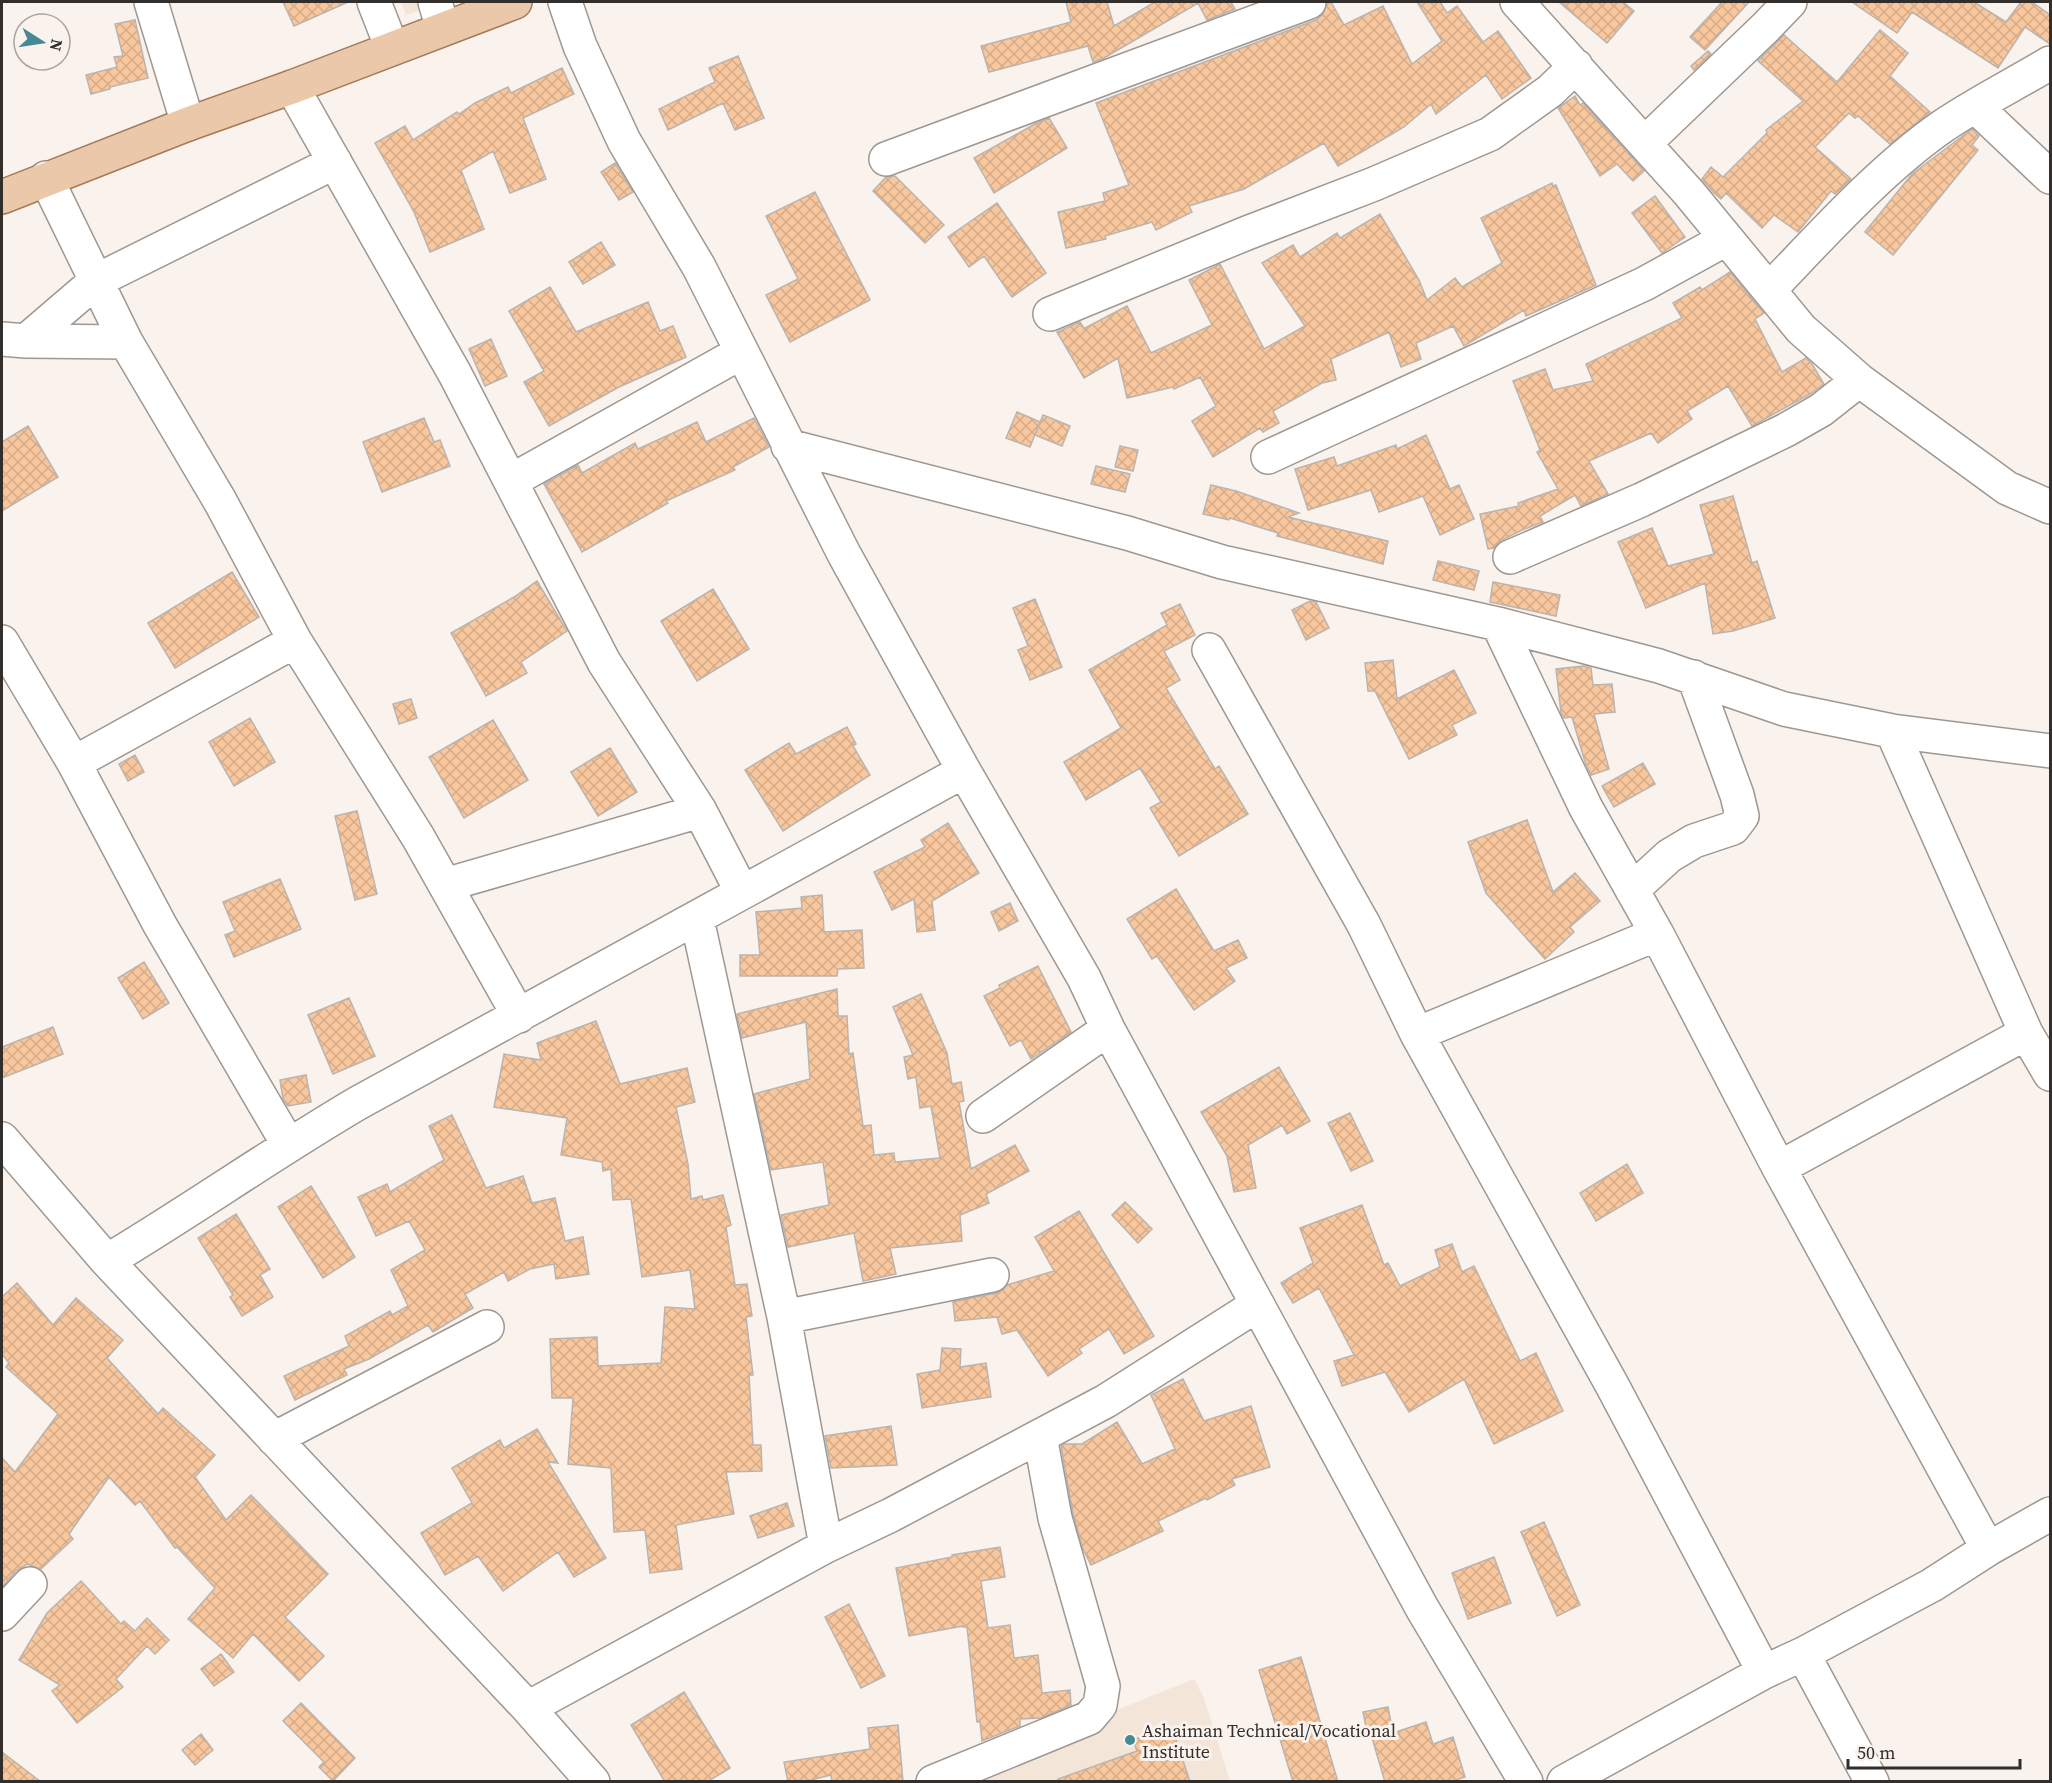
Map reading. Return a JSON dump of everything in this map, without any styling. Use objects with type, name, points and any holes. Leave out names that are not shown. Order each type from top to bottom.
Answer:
[{"type":"main road","points":[[2,197],[46,178],[392,48],[439,15],[515,2]]},
{"type":"street","points":[[151,2],[188,124]]},
{"type":"street","points":[[374,2],[392,48]]},
{"type":"street","points":[[565,2],[580,46],[624,141],[699,267],[844,554],[964,771],[1084,978],[1108,1029],[1422,1608],[1526,1782]]},
{"type":"street","points":[[885,159],[1309,2]]},
{"type":"street","points":[[1517,2],[1689,193],[1801,328],[1859,380],[2007,488],[2050,507]]},
{"type":"street","points":[[1645,143],[1790,2]]},
{"type":"street","points":[[1769,290],[1842,215],[1894,166],[1943,126],[2050,63]]},
{"type":"street","points":[[1050,314],[1247,233],[1374,184],[1490,134],[1550,91],[1576,66]]},
{"type":"street","points":[[292,87],[424,317],[604,662],[700,811],[742,892]]},
{"type":"street","points":[[1976,107],[2050,177]]},
{"type":"street","points":[[14,340],[96,282],[335,162]]},
{"type":"street","points":[[46,178],[126,342],[220,501],[295,641],[418,837],[519,1016]]},
{"type":"street","points":[[1268,457],[1644,284],[1726,239]]},
{"type":"street","points":[[14,340],[126,342]]},
{"type":"street","points":[[511,481],[742,352]]},
{"type":"street","points":[[1510,557],[1641,500],[1786,430],[1821,410],[1859,380]]},
{"type":"street","points":[[788,446],[1127,533],[1233,564],[1498,624],[1659,666],[1784,709],[1892,730],[2050,751]]},
{"type":"street","points":[[1498,624],[1586,808],[1657,933],[1779,1168],[1988,1549]]},
{"type":"street","points":[[74,763],[295,641]]},
{"type":"street","points":[[2,642],[74,763],[160,925],[288,1144]]},
{"type":"street","points":[[1209,650],[1364,925],[1417,1034],[1618,1395],[1764,1672]]},
{"type":"street","points":[[1632,890],[1669,856],[1694,841],[1733,828],[1742,816],[1737,795],[1694,678]]},
{"type":"street","points":[[1892,730],[2026,1033],[2050,1074]]},
{"type":"street","points":[[107,1261],[288,1144],[358,1103],[964,771]]},
{"type":"street","points":[[445,885],[700,811]]},
{"type":"street","points":[[697,919],[784,1317],[826,1546]]},
{"type":"street","points":[[1417,1034],[1657,933]]},
{"type":"street","points":[[983,1116],[1108,1029]]},
{"type":"street","points":[[1779,1168],[2026,1033]]},
{"type":"street","points":[[2,1139],[107,1261],[528,1708],[593,1782]]},
{"type":"street","points":[[784,1317],[992,1275]]},
{"type":"street","points":[[528,1708],[826,1546],[891,1515],[1106,1401],[1257,1305]]},
{"type":"street","points":[[274,1439],[487,1327]]},
{"type":"street","points":[[933,1782],[1089,1718],[1100,1705],[1103,1686],[1055,1518],[1040,1436]]},
{"type":"street","points":[[1564,1782],[1764,1672],[1803,1654],[1932,1585],[1988,1549],[2050,1514]]},
{"type":"street","points":[[2,1614],[30,1584]]},
{"type":"street","points":[[1803,1654],[1872,1782]]},
{"type":"shaded area","points":[[401,2],[444,2],[406,15]]},
{"type":"shaded area","name":"Ashaiman Technical/Vocational Institute","points":[[1194,1679],[1204,1698],[1230,1781],[938,1782]]},
{"type":"building","points":[[283,2],[348,2],[294,26]]},
{"type":"building","points":[[1066,2],[1107,2],[1114,26],[1155,2],[1231,2],[1235,9],[1207,20],[1198,3],[1104,58],[1093,62],[1088,46],[989,72],[981,46],[1071,22]]},
{"type":"building","points":[[1331,2],[1344,25],[1383,6],[1412,64],[1442,41],[1417,2],[1440,2],[1447,13],[1457,6],[1483,42],[1498,31],[1531,78],[1502,99],[1486,75],[1436,114],[1431,104],[1404,127],[1338,166],[1324,143],[1244,189],[1189,206],[1192,212],[1156,230],[1152,222],[1105,236],[1106,239],[1066,248],[1058,212],[1105,201],[1103,193],[1129,185],[1096,103],[1316,20],[1323,14],[1327,3]]},
{"type":"building","points":[[1559,2],[1623,2],[1634,11],[1607,43]]},
{"type":"building","points":[[1722,2],[1749,2],[1705,50],[1690,37]]},
{"type":"building","points":[[1852,2],[1974,2],[2006,22],[2021,2],[2032,2],[2050,15],[2050,44],[2025,27],[1998,68],[1912,12],[1897,33]]},
{"type":"building","points":[[135,20],[148,78],[91,94],[86,75],[117,67],[114,57],[123,56],[115,24]]},
{"type":"building","points":[[1880,30],[1908,53],[1890,76],[1930,112],[1890,144],[1858,116],[1855,118],[1849,113],[1815,147],[1851,179],[1835,194],[1831,191],[1798,232],[1774,215],[1762,228],[1726,193],[1721,199],[1713,192],[1702,179],[1711,167],[1723,177],[1767,133],[1766,130],[1803,101],[1758,61],[1784,35],[1837,82]]},
{"type":"building","points":[[1708,51],[1711,54],[1694,70],[1691,66]]},
{"type":"building","points":[[738,56],[764,118],[735,130],[723,103],[668,130],[659,109],[715,82],[709,68]]},
{"type":"building","points":[[562,68],[574,94],[523,118],[546,179],[510,193],[493,151],[461,170],[484,229],[430,252],[414,212],[375,143],[405,126],[413,140],[457,112],[459,114],[475,103],[508,87],[511,93]]},
{"type":"building","points":[[1575,96],[1580,105],[1583,103],[1644,171],[1633,181],[1617,164],[1600,176],[1558,108]]},
{"type":"building","points":[[1049,118],[1067,148],[994,193],[974,158]]},
{"type":"building","points":[[1972,129],[1979,136],[1972,145],[1978,150],[1893,255],[1865,232],[1912,174]]},
{"type":"building","points":[[615,163],[633,192],[619,200],[601,172]]},
{"type":"building","points":[[895,176],[944,225],[925,243],[873,191],[886,177]]},
{"type":"building","points":[[1552,183],[1553,186],[1556,185],[1596,285],[1526,316],[1524,310],[1464,346],[1453,326],[1416,343],[1421,359],[1401,367],[1389,332],[1331,359],[1336,380],[1322,383],[1273,411],[1279,423],[1263,432],[1260,428],[1213,457],[1192,421],[1216,406],[1200,377],[1174,389],[1173,387],[1127,398],[1118,358],[1084,378],[1057,332],[1080,322],[1085,330],[1127,306],[1151,353],[1212,325],[1189,280],[1220,264],[1264,349],[1305,326],[1262,263],[1293,245],[1300,257],[1337,233],[1340,238],[1380,214],[1419,280],[1427,300],[1455,278],[1462,287],[1502,263],[1481,218]]},
{"type":"building","points":[[815,192],[870,300],[790,342],[766,295],[798,279],[766,216]]},
{"type":"building","points":[[1655,196],[1685,237],[1662,253],[1632,213]]},
{"type":"building","points":[[997,203],[1046,273],[1012,297],[984,256],[969,267],[948,237]]},
{"type":"building","points":[[601,242],[615,265],[583,284],[569,262]]},
{"type":"building","points":[[1730,272],[1764,313],[1755,319],[1782,372],[1806,358],[1824,384],[1752,426],[1728,386],[1687,411],[1692,419],[1658,443],[1651,433],[1589,461],[1608,494],[1581,506],[1575,495],[1540,516],[1543,522],[1522,530],[1502,540],[1494,548],[1488,549],[1480,514],[1519,506],[1518,503],[1558,489],[1537,452],[1540,450],[1513,381],[1545,369],[1553,390],[1593,381],[1586,364],[1682,318],[1673,303],[1700,287],[1702,290]]},
{"type":"building","points":[[550,287],[576,332],[648,302],[660,331],[673,326],[686,357],[619,387],[549,426],[524,382],[544,371],[509,311]]},
{"type":"building","points":[[491,339],[507,376],[485,386],[469,349]]},
{"type":"building","points":[[1017,412],[1040,422],[1030,447],[1006,438]]},
{"type":"building","points":[[1043,415],[1070,426],[1062,446],[1035,435]]},
{"type":"building","points":[[424,418],[434,442],[440,440],[450,466],[382,492],[363,442]]},
{"type":"building","points":[[754,418],[769,447],[733,467],[735,470],[666,501],[668,503],[582,552],[544,484],[578,465],[582,473],[635,443],[638,449],[697,422],[706,442]]},
{"type":"building","points":[[28,426],[58,477],[2,511],[2,442]]},
{"type":"building","points":[[1426,435],[1450,489],[1459,485],[1474,519],[1440,535],[1423,496],[1379,512],[1371,490],[1308,510],[1295,469],[1334,457],[1337,466],[1396,445],[1397,449]]},
{"type":"building","points":[[1120,446],[1138,450],[1133,471],[1115,467]]},
{"type":"building","points":[[1096,466],[1130,474],[1125,492],[1091,484]]},
{"type":"building","points":[[1211,485],[1236,491],[1299,513],[1288,517],[1388,541],[1383,564],[1277,536],[1278,533],[1230,518],[1229,520],[1203,514]]},
{"type":"building","points":[[1733,496],[1752,563],[1757,561],[1775,618],[1733,631],[1713,634],[1705,583],[1646,608],[1618,542],[1652,528],[1668,566],[1714,554],[1700,505]]},
{"type":"building","points":[[1438,561],[1479,571],[1474,590],[1433,580]]},
{"type":"building","points":[[232,572],[259,617],[175,668],[148,623]]},
{"type":"building","points":[[537,581],[567,631],[521,662],[527,673],[486,696],[451,633]]},
{"type":"building","points":[[1493,582],[1560,595],[1556,616],[1490,602]]},
{"type":"building","points":[[713,589],[749,649],[697,681],[661,621]]},
{"type":"building","points":[[1035,599],[1062,667],[1030,680],[1018,650],[1028,646],[1013,608]]},
{"type":"building","points":[[1310,601],[1316,602],[1329,628],[1306,640],[1292,610]]},
{"type":"building","points":[[1180,604],[1195,635],[1164,651],[1180,680],[1166,688],[1215,769],[1219,766],[1248,814],[1179,856],[1150,808],[1161,802],[1140,768],[1086,800],[1064,762],[1121,728],[1089,670],[1167,625],[1161,613]]},
{"type":"building","points":[[1393,660],[1397,699],[1454,670],[1476,713],[1452,725],[1457,735],[1409,759],[1375,691],[1368,691],[1365,663]]},
{"type":"building","points":[[1584,666],[1591,668],[1593,685],[1612,684],[1615,712],[1594,714],[1609,769],[1591,775],[1572,717],[1564,718],[1561,713],[1556,669]]},
{"type":"building","points":[[411,699],[417,718],[399,724],[393,704]]},
{"type":"building","points":[[250,718],[275,762],[234,786],[209,742]]},
{"type":"building","points":[[493,720],[528,780],[464,818],[429,757]]},
{"type":"building","points":[[847,727],[856,744],[853,746],[870,775],[783,831],[745,770],[789,743],[796,754]]},
{"type":"building","points":[[610,748],[637,792],[598,816],[571,772]]},
{"type":"building","points":[[135,755],[144,772],[128,781],[119,764]]},
{"type":"building","points":[[1643,763],[1655,784],[1614,807],[1602,786]]},
{"type":"building","points":[[357,811],[377,894],[355,900],[335,816]]},
{"type":"building","points":[[1527,820],[1553,892],[1575,873],[1600,901],[1570,927],[1574,932],[1545,959],[1486,893],[1468,842]]},
{"type":"building","points":[[948,823],[979,873],[932,901],[935,930],[917,932],[914,899],[892,910],[874,872],[925,847],[921,840]]},
{"type":"building","points":[[280,879],[301,929],[234,957],[225,935],[235,931],[223,902]]},
{"type":"building","points":[[1176,889],[1214,951],[1238,940],[1247,958],[1226,968],[1235,981],[1194,1010],[1157,956],[1152,959],[1127,919]]},
{"type":"building","points":[[822,895],[824,932],[862,930],[864,968],[838,969],[837,976],[740,976],[740,955],[760,955],[756,912],[802,908],[801,897]]},
{"type":"building","points":[[1010,903],[1018,921],[999,931],[991,912]]},
{"type":"building","points":[[144,962],[169,1003],[143,1019],[118,978]]},
{"type":"building","points":[[1038,966],[1071,1032],[1031,1059],[1021,1040],[1010,1046],[984,996],[1000,988],[999,985]]},
{"type":"building","points":[[837,989],[838,1016],[847,1016],[849,1054],[853,1053],[863,1126],[871,1125],[874,1155],[894,1153],[895,1162],[940,1158],[931,1106],[920,1108],[916,1077],[908,1079],[904,1057],[913,1055],[893,1007],[921,994],[947,1053],[952,1084],[961,1082],[964,1101],[959,1102],[971,1169],[1015,1145],[1029,1171],[986,1194],[989,1203],[960,1215],[962,1241],[890,1248],[896,1274],[863,1281],[854,1233],[788,1247],[781,1215],[829,1205],[823,1162],[771,1170],[754,1094],[810,1079],[806,1022],[742,1038],[737,1014]]},
{"type":"building","points":[[349,998],[375,1056],[333,1074],[308,1015]]},
{"type":"building","points":[[596,1021],[620,1084],[687,1068],[695,1102],[676,1107],[688,1164],[691,1199],[702,1196],[703,1200],[723,1195],[731,1225],[726,1227],[735,1285],[747,1284],[752,1316],[746,1317],[753,1375],[749,1375],[753,1445],[761,1445],[762,1471],[726,1472],[734,1514],[676,1525],[682,1569],[650,1573],[645,1530],[614,1532],[611,1468],[568,1464],[573,1398],[552,1398],[550,1339],[597,1337],[598,1366],[661,1363],[665,1307],[695,1309],[690,1270],[642,1277],[631,1199],[613,1200],[611,1169],[603,1171],[602,1162],[561,1155],[567,1118],[494,1107],[504,1054],[541,1060],[537,1043]]},
{"type":"building","points":[[53,1027],[63,1054],[2,1078],[2,1047]]},
{"type":"building","points":[[1279,1067],[1310,1121],[1287,1134],[1282,1125],[1248,1145],[1256,1188],[1234,1192],[1227,1156],[1201,1112]]},
{"type":"building","points":[[306,1075],[311,1102],[288,1106],[283,1099],[280,1080]]},
{"type":"building","points":[[1350,1113],[1373,1161],[1351,1171],[1328,1123]]},
{"type":"building","points":[[452,1115],[486,1188],[523,1176],[532,1203],[555,1198],[565,1241],[583,1237],[589,1274],[556,1279],[554,1264],[530,1269],[508,1281],[504,1272],[465,1294],[473,1308],[433,1332],[428,1325],[369,1359],[344,1369],[347,1375],[295,1400],[284,1376],[349,1346],[345,1336],[390,1311],[392,1315],[408,1306],[391,1270],[425,1250],[409,1221],[376,1236],[358,1197],[387,1184],[390,1192],[444,1160],[429,1126]]},
{"type":"building","points":[[1627,1164],[1643,1193],[1596,1221],[1580,1193]]},
{"type":"building","points":[[311,1186],[355,1257],[323,1278],[278,1207]]},
{"type":"building","points":[[1125,1202],[1152,1229],[1138,1243],[1112,1215]]},
{"type":"building","points":[[1362,1205],[1384,1265],[1388,1263],[1400,1286],[1440,1267],[1435,1250],[1452,1244],[1462,1272],[1474,1266],[1520,1361],[1536,1353],[1563,1411],[1494,1444],[1464,1379],[1409,1412],[1385,1372],[1342,1386],[1334,1361],[1354,1355],[1319,1288],[1293,1303],[1281,1283],[1313,1263],[1300,1228]]},
{"type":"building","points":[[1079,1211],[1154,1336],[1124,1354],[1109,1329],[1079,1349],[1082,1353],[1048,1376],[1017,1330],[1002,1334],[997,1317],[955,1321],[953,1302],[996,1293],[1007,1285],[1054,1271],[1035,1237]]},
{"type":"building","points":[[236,1214],[270,1269],[260,1275],[273,1297],[242,1316],[230,1297],[233,1295],[198,1238]]},
{"type":"building","points":[[17,1283],[53,1325],[76,1298],[123,1340],[107,1358],[158,1414],[163,1408],[215,1455],[195,1477],[226,1520],[251,1495],[328,1574],[285,1617],[324,1656],[299,1681],[253,1634],[233,1658],[188,1619],[215,1588],[177,1547],[175,1548],[140,1501],[135,1505],[109,1477],[69,1534],[73,1539],[41,1569],[27,1564],[16,1571],[2,1587],[2,1458],[15,1472],[58,1414],[6,1367],[9,1363],[2,1354],[2,1297]]},
{"type":"building","points":[[942,1348],[961,1349],[960,1367],[986,1363],[991,1397],[922,1408],[917,1374],[940,1370]]},
{"type":"building","points":[[1183,1379],[1204,1421],[1251,1406],[1270,1467],[1232,1479],[1235,1485],[1158,1521],[1163,1531],[1091,1565],[1083,1549],[1073,1514],[1061,1446],[1082,1444],[1117,1422],[1142,1464],[1175,1449],[1151,1395]]},
{"type":"building","points":[[891,1426],[897,1465],[831,1468],[825,1436]]},
{"type":"building","points":[[537,1429],[558,1463],[548,1462],[606,1558],[574,1577],[558,1552],[503,1591],[478,1556],[445,1575],[421,1533],[472,1503],[452,1468],[500,1440],[504,1448]]},
{"type":"building","points":[[787,1503],[794,1526],[758,1538],[750,1516]]},
{"type":"building","points":[[1544,1522],[1580,1605],[1557,1616],[1521,1532]]},
{"type":"building","points":[[1000,1547],[1005,1577],[981,1581],[988,1628],[1010,1625],[1014,1658],[1038,1655],[1042,1693],[1070,1690],[1071,1705],[1041,1718],[1020,1719],[1020,1726],[982,1741],[980,1722],[977,1722],[967,1627],[909,1636],[896,1568]]},
{"type":"building","points":[[1494,1557],[1511,1603],[1468,1619],[1452,1573]]},
{"type":"building","points":[[81,1581],[121,1624],[124,1621],[135,1631],[147,1618],[169,1640],[155,1654],[147,1646],[116,1679],[123,1687],[77,1723],[52,1691],[60,1685],[19,1660],[47,1613]]},
{"type":"building","points":[[849,1604],[885,1676],[861,1688],[825,1617]]},
{"type":"building","points":[[221,1654],[234,1672],[214,1686],[201,1669]]},
{"type":"building","points":[[1301,1657],[1338,1782],[1293,1782],[1259,1670]]},
{"type":"building","points":[[684,1692],[730,1768],[707,1782],[665,1782],[631,1725]]},
{"type":"building","points":[[301,1703],[355,1758],[333,1781],[319,1767],[324,1762],[283,1721]]},
{"type":"building","points":[[1388,1707],[1393,1733],[1426,1722],[1433,1744],[1453,1737],[1465,1777],[1450,1782],[1385,1782],[1370,1731],[1367,1732],[1363,1712]]},
{"type":"building","points":[[898,1725],[903,1782],[832,1782],[831,1775],[803,1782],[788,1782],[784,1762],[870,1749],[868,1728]]},
{"type":"building","points":[[1172,1727],[1190,1782],[1058,1782],[1058,1779],[1137,1751],[1133,1740]]},
{"type":"building","points":[[201,1734],[213,1750],[195,1765],[182,1750]]},
{"type":"building","points":[[2,1752],[41,1782],[2,1782]]},
{"type":"place","name":"Ashaiman Technical/Vocational Institute","points":[[1130,1740]]}]
